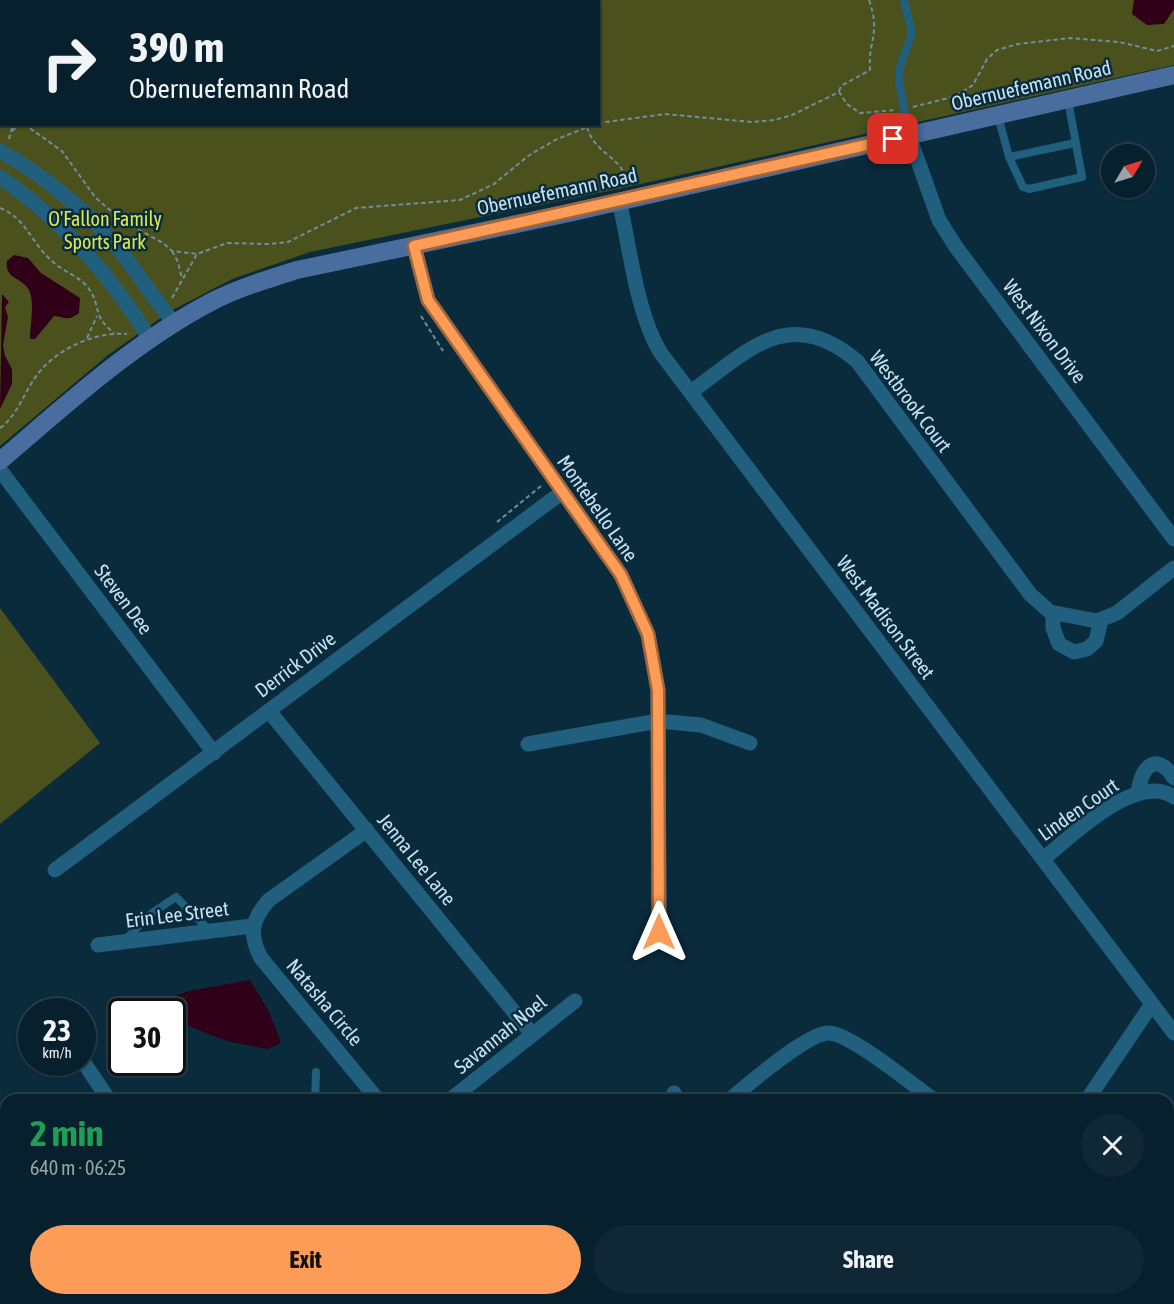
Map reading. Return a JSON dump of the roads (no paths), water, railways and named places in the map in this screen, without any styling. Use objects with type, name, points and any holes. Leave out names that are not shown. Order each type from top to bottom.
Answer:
[{"type":"street","name":"Obernuefemann Road","points":[[0,461],[74,398],[150,339],[213,301],[277,276],[414,246],[624,193],[909,136],[1174,75]]},
{"type":"street","name":"West Nixon Drive","points":[[909,136],[939,220],[956,247],[1174,539]]},
{"type":"street","points":[[0,151],[41,177],[99,228],[120,251],[174,323]]},
{"type":"street","points":[[0,177],[62,227],[85,251],[117,290],[150,339]]},
{"type":"street","name":"West Madison Street","points":[[624,193],[651,336],[1174,1033]]},
{"type":"street","name":"Montebello Lane","points":[[414,246],[428,300],[561,493],[621,575],[648,634],[658,690],[659,932]]},
{"type":"street","name":"Westbrook Court","points":[[691,392],[755,346],[773,337],[794,334],[815,335],[838,345],[857,361],[1030,594],[1053,613]]},
{"type":"street","name":"Steven Dee","points":[[0,470],[214,753]]},
{"type":"street","name":"Derrick Drive","points":[[55,870],[561,493]]},
{"type":"street","points":[[1101,620],[1096,641],[1087,649],[1074,652],[1059,644],[1053,628],[1053,613],[1101,620],[1117,613],[1174,568]]},
{"type":"street","name":"Jenna Lee Lane","points":[[269,711],[532,1034]]},
{"type":"street","points":[[528,744],[658,721],[701,725],[750,743]]},
{"type":"street","name":"Linden Court","points":[[1138,794],[1139,777],[1148,766],[1156,764],[1168,769],[1174,778]]},
{"type":"street","name":"Linden Court","points":[[1043,859],[1106,811],[1138,794],[1157,790],[1174,797]]},
{"type":"street","name":"Erin Lee Street","points":[[98,945],[252,926],[258,912],[269,900],[367,830]]},
{"type":"street","name":"Natasha Circle","points":[[252,926],[253,943],[261,958],[373,1094]]},
{"type":"street","name":"Savannah Noel","points":[[457,1094],[575,1001]]},
{"type":"street","points":[[1091,1094],[1152,1004]]},
{"type":"street","points":[[737,1094],[805,1042],[827,1033],[848,1039],[926,1094]]},
{"type":"street","points":[[93,1076],[105,1094]]},
{"type":"lane","points":[[904,0],[912,33],[900,67],[899,82],[909,136]]},
{"type":"lane","points":[[998,116],[1009,157],[1023,187],[1029,189],[1082,177],[1068,98]]},
{"type":"lane","points":[[1009,157],[1076,143]]},
{"type":"lane","points":[[123,942],[152,913],[176,897],[210,931]]},
{"type":"lane","points":[[315,1072],[315,1094]]},
{"type":"park label","name":"O'Fallon Family Sports Park","points":[[105,230]]}]
